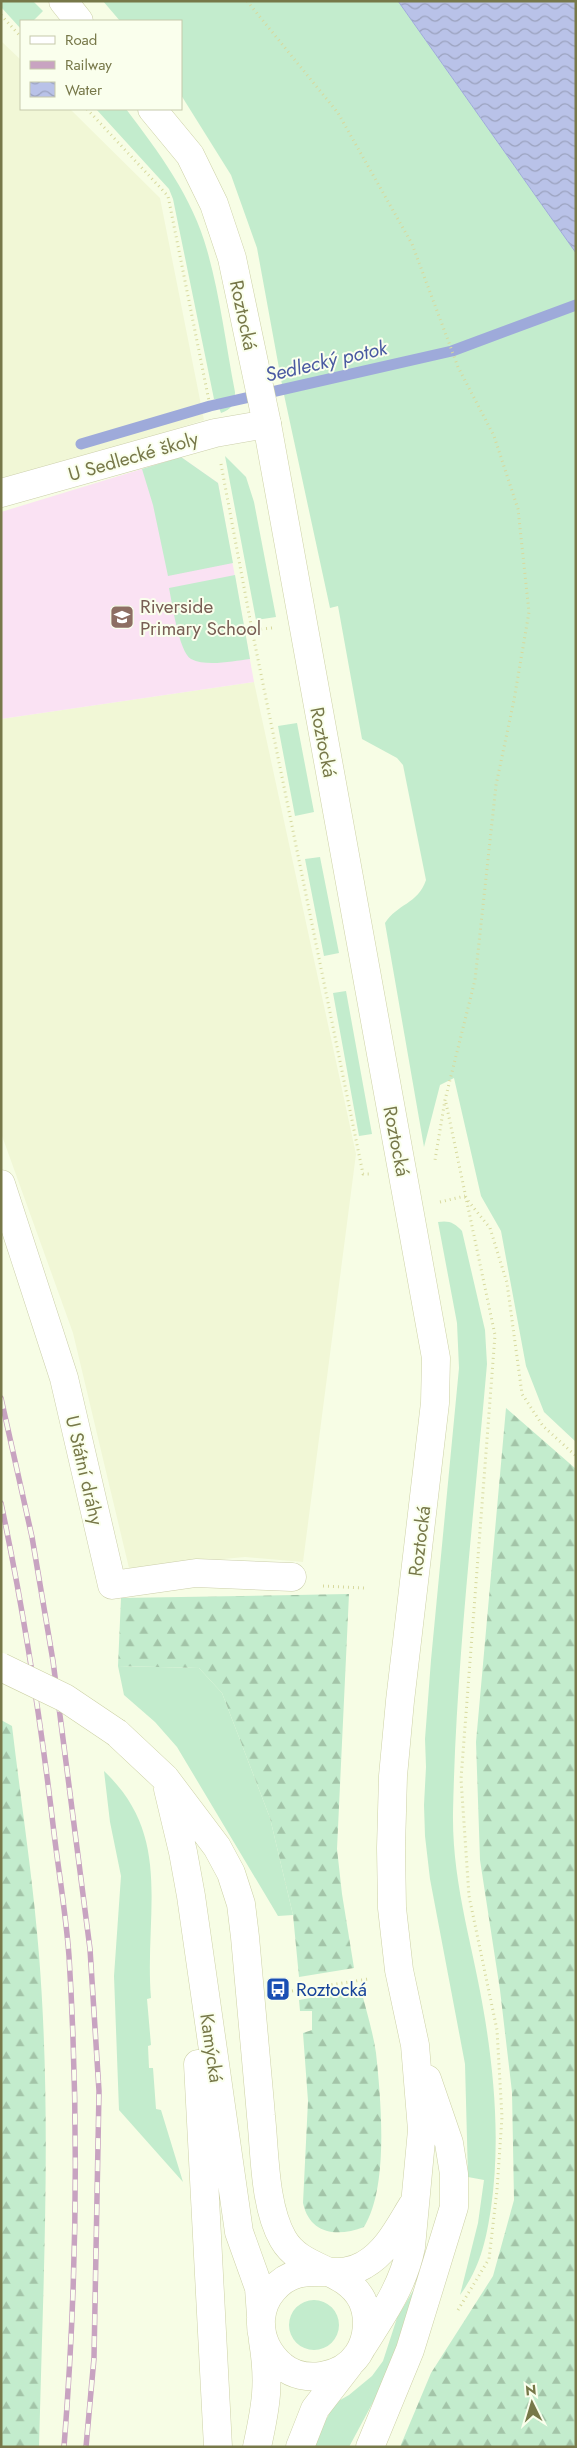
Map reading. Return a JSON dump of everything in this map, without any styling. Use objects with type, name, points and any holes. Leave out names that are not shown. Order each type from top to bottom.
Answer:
[{"type":"main road","points":[[63,1],[78,20]]},
{"type":"main road","name":"Roztocká","points":[[153,110],[190,156],[214,204],[232,258],[267,424],[436,1358],[435,1403],[393,1776],[392,1908],[399,1970],[415,2045],[422,2130],[411,2247],[402,2280],[392,2300],[357,2354],[315,2409],[300,2447]]},
{"type":"main road","name":"U Sedlecké školy","points":[[1,493],[215,433],[267,424]]},
{"type":"main road","name":"U Státní dráhy","points":[[1,1184],[64,1378],[112,1585],[196,1573],[292,1577]]},
{"type":"main road","points":[[1,1667],[65,1698],[117,1733],[165,1778],[217,1847],[231,1872],[240,1904],[245,1937],[266,2170],[272,2209],[283,2239],[290,2250],[302,2260],[349,2283],[361,2299],[367,2315],[367,2326],[357,2354]]},
{"type":"main road","name":"Kamýcká","points":[[165,1778],[183,1852],[198,1940],[240,2232],[259,2288],[262,2326],[272,2356],[282,2366],[298,2375],[317,2377],[330,2374],[357,2354]]},
{"type":"main road","points":[[198,1940],[198,2057],[218,2447]]},
{"type":"main road","points":[[370,2447],[410,2350],[454,2207],[454,2174],[449,2143],[415,2045]]},
{"type":"main road","name":"Roztocká","points":[[328,2272],[357,2268],[376,2256],[388,2244],[415,2202]]},
{"type":"main road","points":[[257,2447],[268,2398],[262,2326],[267,2298],[286,2279],[303,2271],[328,2272]]},
{"type":"path","points":[[247,1],[338,113],[412,244],[458,367],[494,436],[518,509],[529,612],[514,700],[496,785],[475,980],[445,1100],[436,1160]]},
{"type":"path","points":[[1,15],[20,36]]},
{"type":"path","points":[[88,110],[168,196],[252,630]]},
{"type":"path","points":[[445,1100],[495,1336],[461,1779],[469,1896],[497,2030],[502,2117],[497,2190],[489,2259],[456,2313]]},
{"type":"path","points":[[465,1196],[490,1228],[507,1283],[522,1394],[543,1426],[576,1456]]},
{"type":"path","points":[[325,1586],[365,1588]]},
{"type":"path","points":[[292,1991],[368,1978]]},
{"type":"shaded area","points":[[1,41],[20,59],[20,110],[71,110],[160,198],[204,420],[1,484]]},
{"type":"shaded area","name":"Riverside Primary School","points":[[181,457],[218,483],[254,682],[1,719],[1,512]]},
{"type":"shaded area","points":[[254,682],[356,1154],[303,1562],[245,1557],[129,1568],[73,1333],[1,1133],[1,719]]},
{"type":"green space","points":[[1,1],[33,1],[43,11],[34,20],[20,20],[20,28],[1,7]]},
{"type":"green space","points":[[103,1],[398,1],[576,253],[576,1442],[544,1412],[526,1366],[501,1231],[481,1196],[454,1078],[440,1085],[424,1147],[385,923],[395,912],[418,894],[426,880],[403,765],[397,758],[362,739],[338,606],[330,608],[283,390],[257,248],[231,175],[182,97],[182,20],[119,20]]},
{"type":"green space","points":[[97,110],[127,110],[162,158],[184,194],[201,231],[212,267],[235,392],[232,406],[221,413],[216,399],[214,399],[173,199],[169,189]]},
{"type":"green space","points":[[225,456],[246,477],[254,502],[276,617],[256,620]]},
{"type":"green space","points":[[181,457],[218,483],[233,563],[168,576],[153,505],[142,469]]},
{"type":"green space","points":[[235,575],[250,659],[205,663],[191,659],[183,647],[169,588]]},
{"type":"green space","points":[[297,723],[314,812],[295,816],[278,726]]},
{"type":"green space","points":[[320,857],[339,953],[324,956],[305,859]]},
{"type":"green space","points":[[346,991],[372,1134],[359,1136],[333,993]]},
{"type":"green space","points":[[438,1222],[452,1223],[462,1231],[485,1330],[487,1364],[462,1645],[453,1813],[456,1866],[488,2042],[494,2089],[496,2137],[494,2185],[487,2232],[473,2275],[460,2295],[478,2223],[484,2180],[468,2177],[465,2064],[430,1879],[425,1836],[425,1739],[459,1368],[457,1323]]},
{"type":"green space","points":[[506,1408],[576,1469],[576,2442],[574,2447],[400,2447],[431,2373],[493,2276],[514,2200],[512,2092],[500,1990],[480,1860],[476,1742]]},
{"type":"green space","points":[[349,1594],[337,1849],[354,1968],[299,1977],[293,1915],[270,1818],[222,1693],[199,1668],[118,1666],[121,1598]]},
{"type":"green space","points":[[118,1666],[199,1668],[222,1693],[270,1818],[293,1915],[278,1916],[177,1747],[155,1722],[124,1695]]},
{"type":"green space","points":[[1,1720],[12,1726],[34,1898],[43,2016],[46,2140],[39,2447],[1,2447]]},
{"type":"green space","points":[[104,1771],[126,1796],[140,1822],[148,1849],[152,1906],[151,1998],[147,1999],[151,2045],[148,2046],[149,2068],[153,2068],[156,2109],[161,2110],[183,2182],[119,2110],[114,1976],[121,1876],[110,1822]]},
{"type":"green space","points":[[361,1989],[376,2053],[380,2094],[381,2143],[377,2190],[372,2210],[364,2227],[344,2232],[326,2231],[312,2222],[303,2203],[308,2101],[303,2033],[312,2030],[312,2011],[300,2011],[299,2000]]},
{"type":"green space","points":[[414,2289],[418,2291],[386,2378],[349,2447],[314,2447],[335,2403],[349,2395],[372,2376],[383,2361],[397,2318]]},
{"type":"green space","points":[[314,2300],[324,2302],[332,2307],[337,2315],[339,2325],[337,2335],[332,2343],[324,2348],[314,2350],[304,2348],[296,2343],[291,2335],[289,2325],[291,2315],[296,2307],[304,2302]]},
{"type":"water","points":[[398,1],[576,1],[576,253]]},
{"type":"waterway","name":"Sedlecký potok","points":[[81,444],[210,406],[452,351],[576,305]]},
{"type":"railway","points":[[1,1398],[32,1537],[53,1661],[90,1949],[99,2091],[94,2358],[86,2447]]},
{"type":"railway","points":[[1,1503],[38,1709],[69,1956],[74,2078],[75,2201],[72,2324],[64,2447]]},
{"type":"place","name":"Riverside Primary School","points":[[122,617]]},
{"type":"place","name":"Roztocká","points":[[278,1989]]}]
